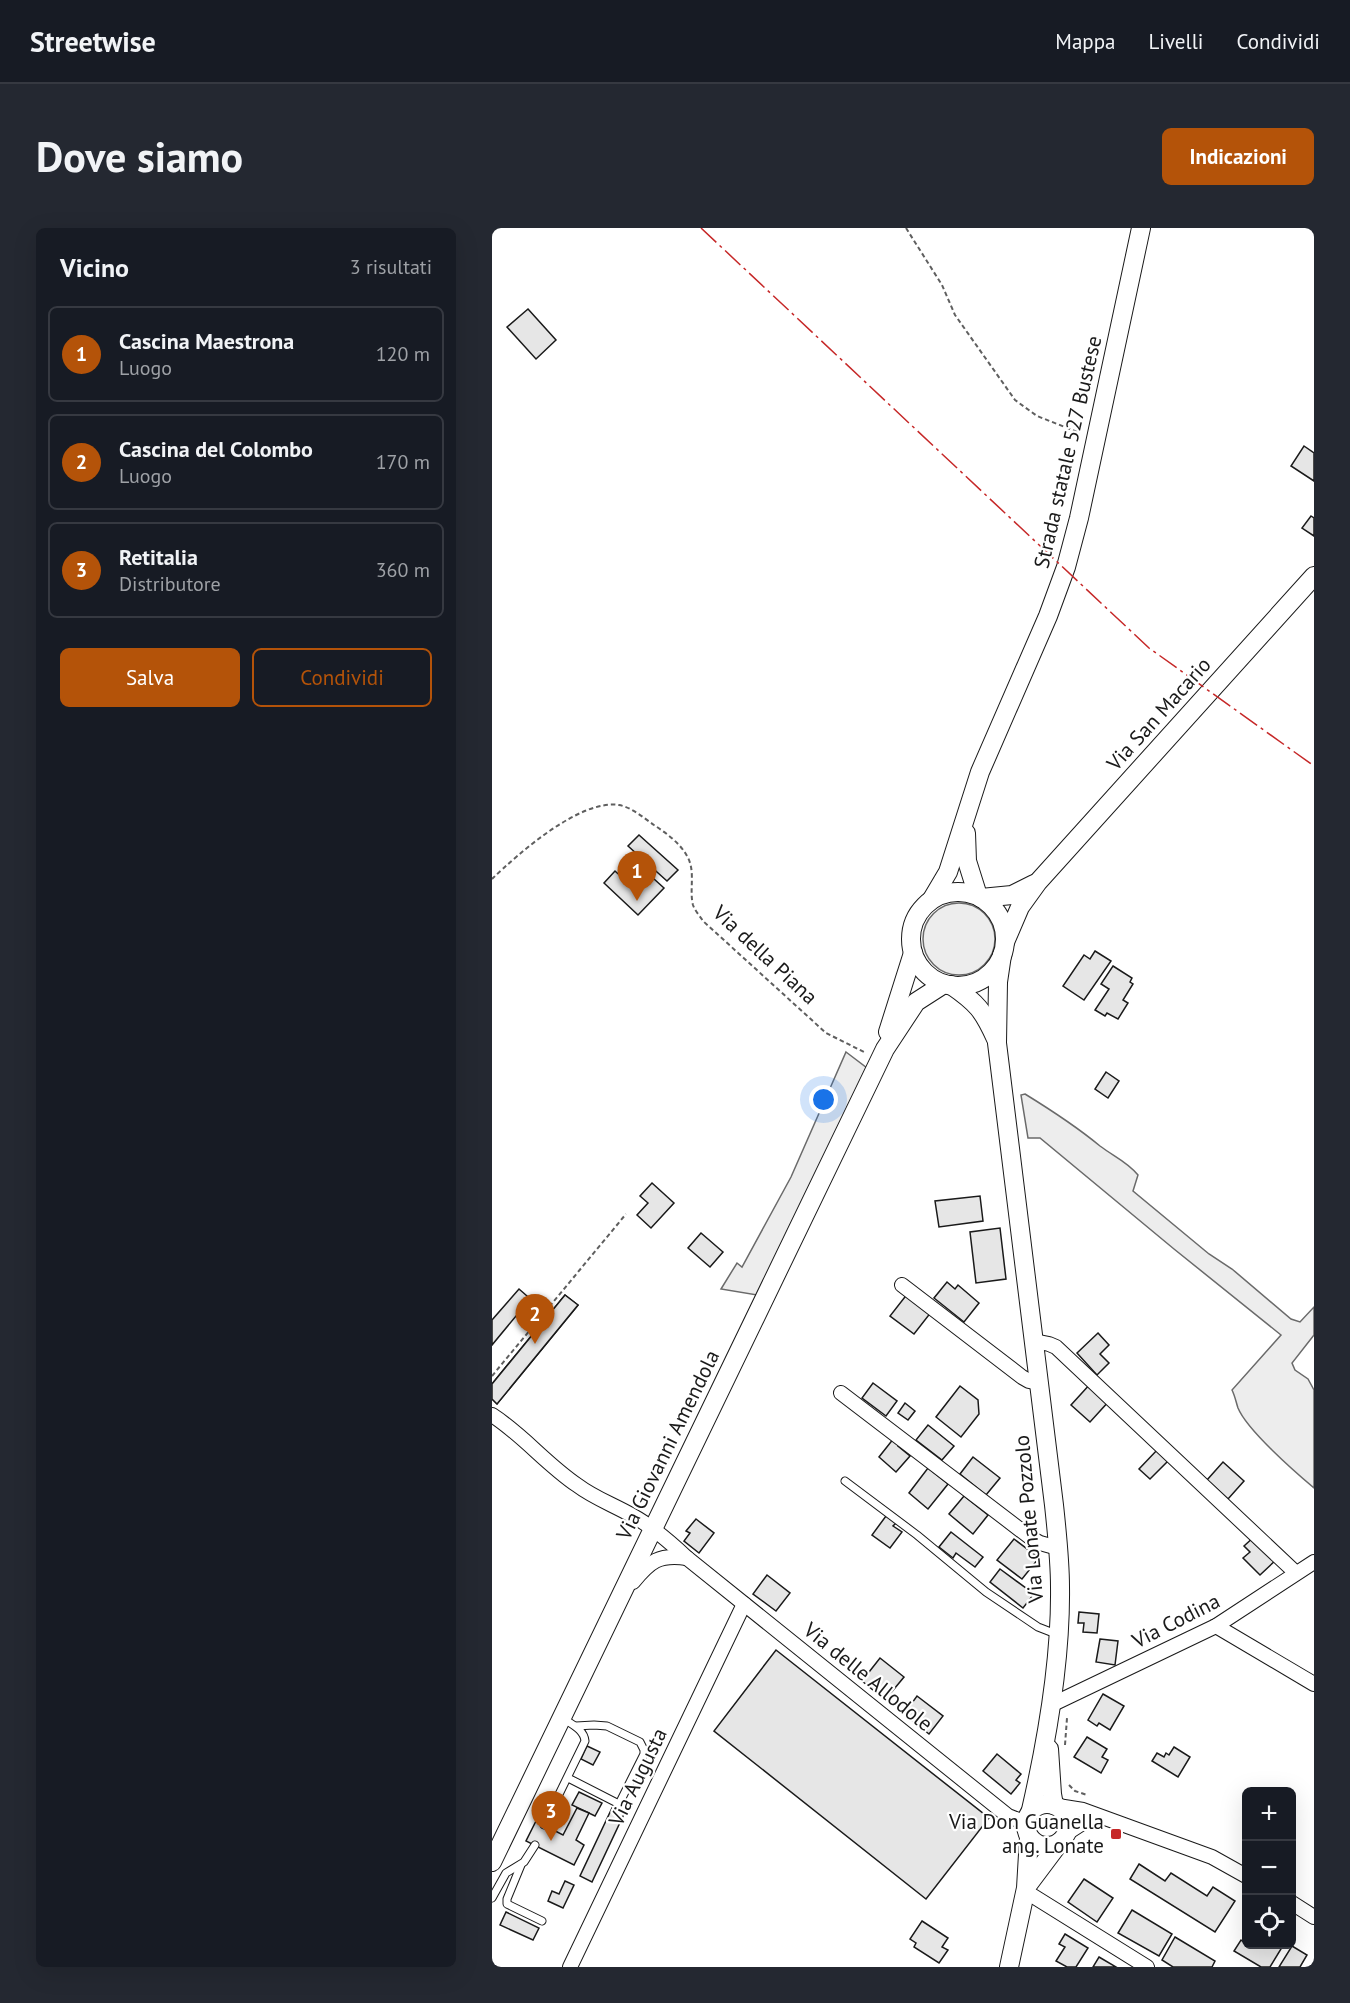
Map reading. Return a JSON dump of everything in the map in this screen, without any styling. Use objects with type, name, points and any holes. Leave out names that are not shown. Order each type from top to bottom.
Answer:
[{"type":"main road","name":"Strada statale 527 Bustese","points":[[932,899],[948,872],[984,763],[1048,616],[1066,567],[1079,518],[1141,228]]},
{"type":"main road","name":"Via San Macario","points":[[1003,948],[1020,907],[1038,882],[1314,576]]},
{"type":"main road","points":[[967,813],[967,861],[980,897],[994,908],[1000,918],[1003,948],[998,982],[998,1043]]},
{"type":"main road","points":[[998,1043],[983,1012],[972,1000],[925,972],[913,953],[911,944],[914,923],[918,914],[932,899],[950,892],[980,897],[1012,895],[1038,882]]},
{"type":"main road","points":[[882,1054],[913,1006],[923,996],[948,985],[976,982],[996,966],[1003,948]]},
{"type":"main road","points":[[882,1054],[913,953]]},
{"type":"main road","name":"Via Lonate Pozzolo","points":[[998,1043],[1058,1548],[1060,1589],[1058,1634],[1048,1729]]},
{"type":"main road","name":"Via Giovanni Amendola","points":[[492,1862],[569,1722],[608,1620],[882,1054]]},
{"type":"main road","points":[[1009,1967],[1025,1889],[1029,1823],[1048,1729]]},
{"type":"main road","points":[[1048,1729],[1056,1805]]},
{"type":"main road","points":[[1025,1889],[1063,1837],[1067,1816],[1056,1805],[1044,1803],[1029,1823]]},
{"type":"main road","points":[[1029,1823],[1040,1845],[1047,1846],[1063,1837]]},
{"type":"street","points":[[902,1285],[1022,1377],[1039,1383]]},
{"type":"street","points":[[1034,1341],[1056,1347],[1296,1573]]},
{"type":"street","points":[[842,1393],[1031,1539],[1040,1544],[1058,1548]]},
{"type":"street","name":"Via delle Allodole","points":[[492,1415],[594,1497],[631,1515],[669,1540],[687,1558],[1008,1816],[1029,1823]]},
{"type":"street","points":[[608,1620],[634,1581],[649,1564],[664,1557],[687,1558]]},
{"type":"street","name":"Via Codina","points":[[1051,1705],[1216,1626],[1314,1562]]},
{"type":"street","name":"Via Augusta","points":[[570,1967],[744,1604]]},
{"type":"street","points":[[1216,1626],[1314,1684]]},
{"type":"street","points":[[1056,1805],[1083,1810],[1212,1857],[1242,1873]]},
{"type":"street","points":[[1063,1837],[1084,1822],[1100,1818]]},
{"type":"street","points":[[1025,1889],[1147,1967]]},
{"type":"street","points":[[1296,1906],[1314,1917]]},
{"type":"lane","points":[[845,1481],[917,1535],[986,1592],[1041,1629],[1058,1634]]},
{"type":"lane","points":[[568,1778],[619,1804],[644,1754],[640,1742],[607,1726],[569,1722]]},
{"type":"lane","points":[[544,1826],[585,1741],[585,1736],[569,1722]]},
{"type":"lane","points":[[534,1845],[529,1856],[521,1865],[507,1904],[542,1922]]},
{"type":"lane","points":[[492,1898],[506,1873],[521,1865]]},
{"type":"path","points":[[906,228],[942,285],[955,315],[1015,400],[1037,416],[1096,439]]},
{"type":"path","name":"Via della Piana","points":[[492,879],[514,858],[564,821],[598,805],[620,805],[641,815],[672,837],[688,857],[693,882],[693,906],[703,921],[826,1033],[882,1054]]},
{"type":"path","points":[[492,1376],[626,1214]]},
{"type":"path","points":[[1065,1748],[1067,1718]]},
{"type":"path","points":[[1066,1782],[1075,1791],[1090,1797]]},
{"type":"shaded area","points":[[959,903],[979,909],[989,919],[995,939],[989,959],[979,969],[959,975],[939,969],[929,959],[923,939],[929,919],[939,909]]},
{"type":"shaded area","points":[[846,1052],[867,1068],[757,1295],[721,1289],[737,1263],[742,1267],[791,1177]]},
{"type":"shaded area","points":[[1025,1094],[1130,1166],[1138,1175],[1133,1191],[1291,1319],[1300,1322],[1314,1307],[1314,1335],[1292,1363],[1295,1370],[1308,1379],[1314,1390],[1314,1488],[1251,1428],[1238,1408],[1232,1390],[1281,1335],[1040,1138],[1028,1138],[1021,1095]]},
{"type":"building","points":[[528,309],[556,340],[536,359],[507,327]]},
{"type":"building","points":[[1304,446],[1314,453],[1314,481],[1291,466]]},
{"type":"building","points":[[1311,516],[1314,518],[1314,536],[1302,528]]},
{"type":"building","points":[[639,835],[678,870],[667,881],[628,846]]},
{"type":"building","points":[[644,870],[664,888],[638,915],[604,883],[615,871],[630,885]]},
{"type":"building","points":[[1095,951],[1111,961],[1084,1000],[1063,986],[1084,955],[1090,959]]},
{"type":"building","points":[[1113,966],[1132,978],[1130,982],[1133,984],[1123,1000],[1128,1003],[1118,1019],[1107,1013],[1105,1016],[1095,1010],[1109,989],[1101,984]]},
{"type":"building","points":[[1106,1072],[1119,1081],[1108,1098],[1095,1089]]},
{"type":"building","points":[[652,1183],[674,1203],[651,1228],[637,1215],[648,1203],[640,1196]]},
{"type":"building","points":[[980,1196],[983,1221],[939,1227],[935,1201]]},
{"type":"building","points":[[1000,1228],[1006,1279],[976,1283],[970,1232]]},
{"type":"building","points":[[701,1233],[723,1252],[710,1267],[688,1248]]},
{"type":"building","points":[[947,1282],[955,1289],[958,1285],[979,1303],[964,1322],[934,1298]]},
{"type":"building","points":[[519,1289],[542,1309],[533,1320],[521,1310],[492,1345],[492,1320]]},
{"type":"building","points":[[908,1293],[932,1311],[914,1334],[890,1316]]},
{"type":"building","points":[[565,1295],[578,1305],[497,1404],[492,1399],[492,1384]]},
{"type":"building","points":[[565,1295],[578,1305],[497,1404],[492,1399],[492,1384]]},
{"type":"building","points":[[1098,1333],[1109,1345],[1100,1354],[1109,1363],[1097,1375],[1077,1353]]},
{"type":"building","points":[[873,1383],[897,1401],[886,1416],[862,1398]]},
{"type":"building","points":[[1091,1383],[1110,1400],[1090,1422],[1071,1405]]},
{"type":"building","points":[[960,1386],[978,1400],[979,1414],[961,1437],[936,1417]]},
{"type":"building","points":[[905,1403],[915,1411],[908,1420],[898,1413]]},
{"type":"building","points":[[928,1425],[954,1446],[942,1460],[916,1440]]},
{"type":"building","points":[[894,1438],[900,1443],[898,1446],[910,1456],[896,1472],[879,1457]]},
{"type":"building","points":[[1158,1449],[1169,1460],[1150,1479],[1139,1469]]},
{"type":"building","points":[[973,1457],[1000,1478],[986,1495],[960,1474]]},
{"type":"building","points":[[1223,1462],[1244,1481],[1228,1499],[1207,1480]]},
{"type":"building","points":[[928,1468],[948,1484],[928,1509],[909,1493]]},
{"type":"building","points":[[964,1496],[988,1515],[973,1534],[949,1514]]},
{"type":"building","points":[[886,1516],[896,1523],[893,1526],[902,1532],[890,1548],[872,1535]]},
{"type":"building","points":[[696,1519],[714,1533],[699,1553],[684,1541],[690,1533],[686,1531]]},
{"type":"building","points":[[951,1532],[983,1557],[975,1567],[956,1553],[953,1558],[939,1547]]},
{"type":"building","points":[[1255,1536],[1277,1559],[1260,1575],[1243,1558],[1250,1552],[1244,1546]]},
{"type":"building","points":[[1014,1539],[1039,1558],[1022,1579],[997,1560]]},
{"type":"building","points":[[1000,1569],[1034,1594],[1023,1608],[990,1582]]},
{"type":"building","points":[[767,1575],[790,1593],[776,1611],[753,1594]]},
{"type":"building","points":[[1079,1612],[1099,1614],[1097,1633],[1083,1632],[1084,1623],[1078,1623]]},
{"type":"building","points":[[1100,1639],[1118,1641],[1115,1665],[1096,1662]]},
{"type":"building","points":[[776,1650],[989,1818],[926,1899],[714,1731]]},
{"type":"building","points":[[880,1658],[904,1677],[885,1700],[862,1681]]},
{"type":"building","points":[[1103,1694],[1124,1706],[1110,1730],[1099,1723],[1097,1726],[1088,1720]]},
{"type":"building","points":[[917,1696],[943,1716],[929,1734],[904,1714]]},
{"type":"building","points":[[1087,1737],[1107,1749],[1102,1757],[1108,1760],[1101,1773],[1074,1757]]},
{"type":"building","points":[[587,1746],[600,1752],[593,1765],[581,1759]]},
{"type":"building","points":[[1174,1747],[1190,1757],[1178,1777],[1152,1761],[1157,1753],[1164,1757],[1166,1753],[1169,1755]]},
{"type":"building","points":[[997,1754],[1021,1774],[1016,1780],[1020,1783],[1011,1794],[983,1771]]},
{"type":"building","points":[[579,1792],[602,1803],[595,1816],[572,1805]]},
{"type":"building","points":[[577,1808],[589,1813],[576,1840],[584,1845],[574,1865],[526,1841],[536,1821],[563,1835]]},
{"type":"building","points":[[612,1808],[624,1814],[592,1882],[580,1876]]},
{"type":"building","points":[[1139,1864],[1165,1881],[1171,1873],[1207,1896],[1213,1887],[1235,1901],[1215,1932],[1130,1879]]},
{"type":"building","points":[[1084,1879],[1113,1898],[1097,1922],[1068,1902]]},
{"type":"building","points":[[565,1881],[574,1885],[563,1908],[548,1901],[552,1891],[559,1894]]},
{"type":"building","points":[[1132,1910],[1172,1934],[1159,1956],[1118,1933]]},
{"type":"building","points":[[506,1912],[539,1928],[533,1940],[500,1925]]},
{"type":"building","points":[[922,1921],[948,1938],[942,1947],[948,1950],[939,1963],[914,1947],[916,1943],[910,1939]]},
{"type":"building","points":[[1065,1934],[1088,1948],[1076,1967],[1067,1967],[1056,1961],[1065,1947],[1059,1944]]},
{"type":"building","points":[[1175,1937],[1215,1961],[1212,1967],[1173,1967],[1162,1960]]},
{"type":"building","points":[[1241,1940],[1242,1949],[1281,1949],[1270,1967],[1261,1967],[1234,1951]]},
{"type":"building","points":[[1296,1948],[1307,1955],[1300,1967],[1279,1967],[1290,1949]]},
{"type":"building","points":[[1099,1957],[1116,1967],[1093,1967]]},
{"type":"power","points":[[701,228],[1149,648],[1314,766]]},
{"type":"place","name":"Cascina Maestrona","points":[[637,901]]},
{"type":"place","name":"Cascina del Colombo","points":[[535,1344]]},
{"type":"place","name":"Via Don Guanella ang. Lonate","points":[[1116,1834]]},
{"type":"place","name":"Retitalia","points":[[551,1841]]}]
